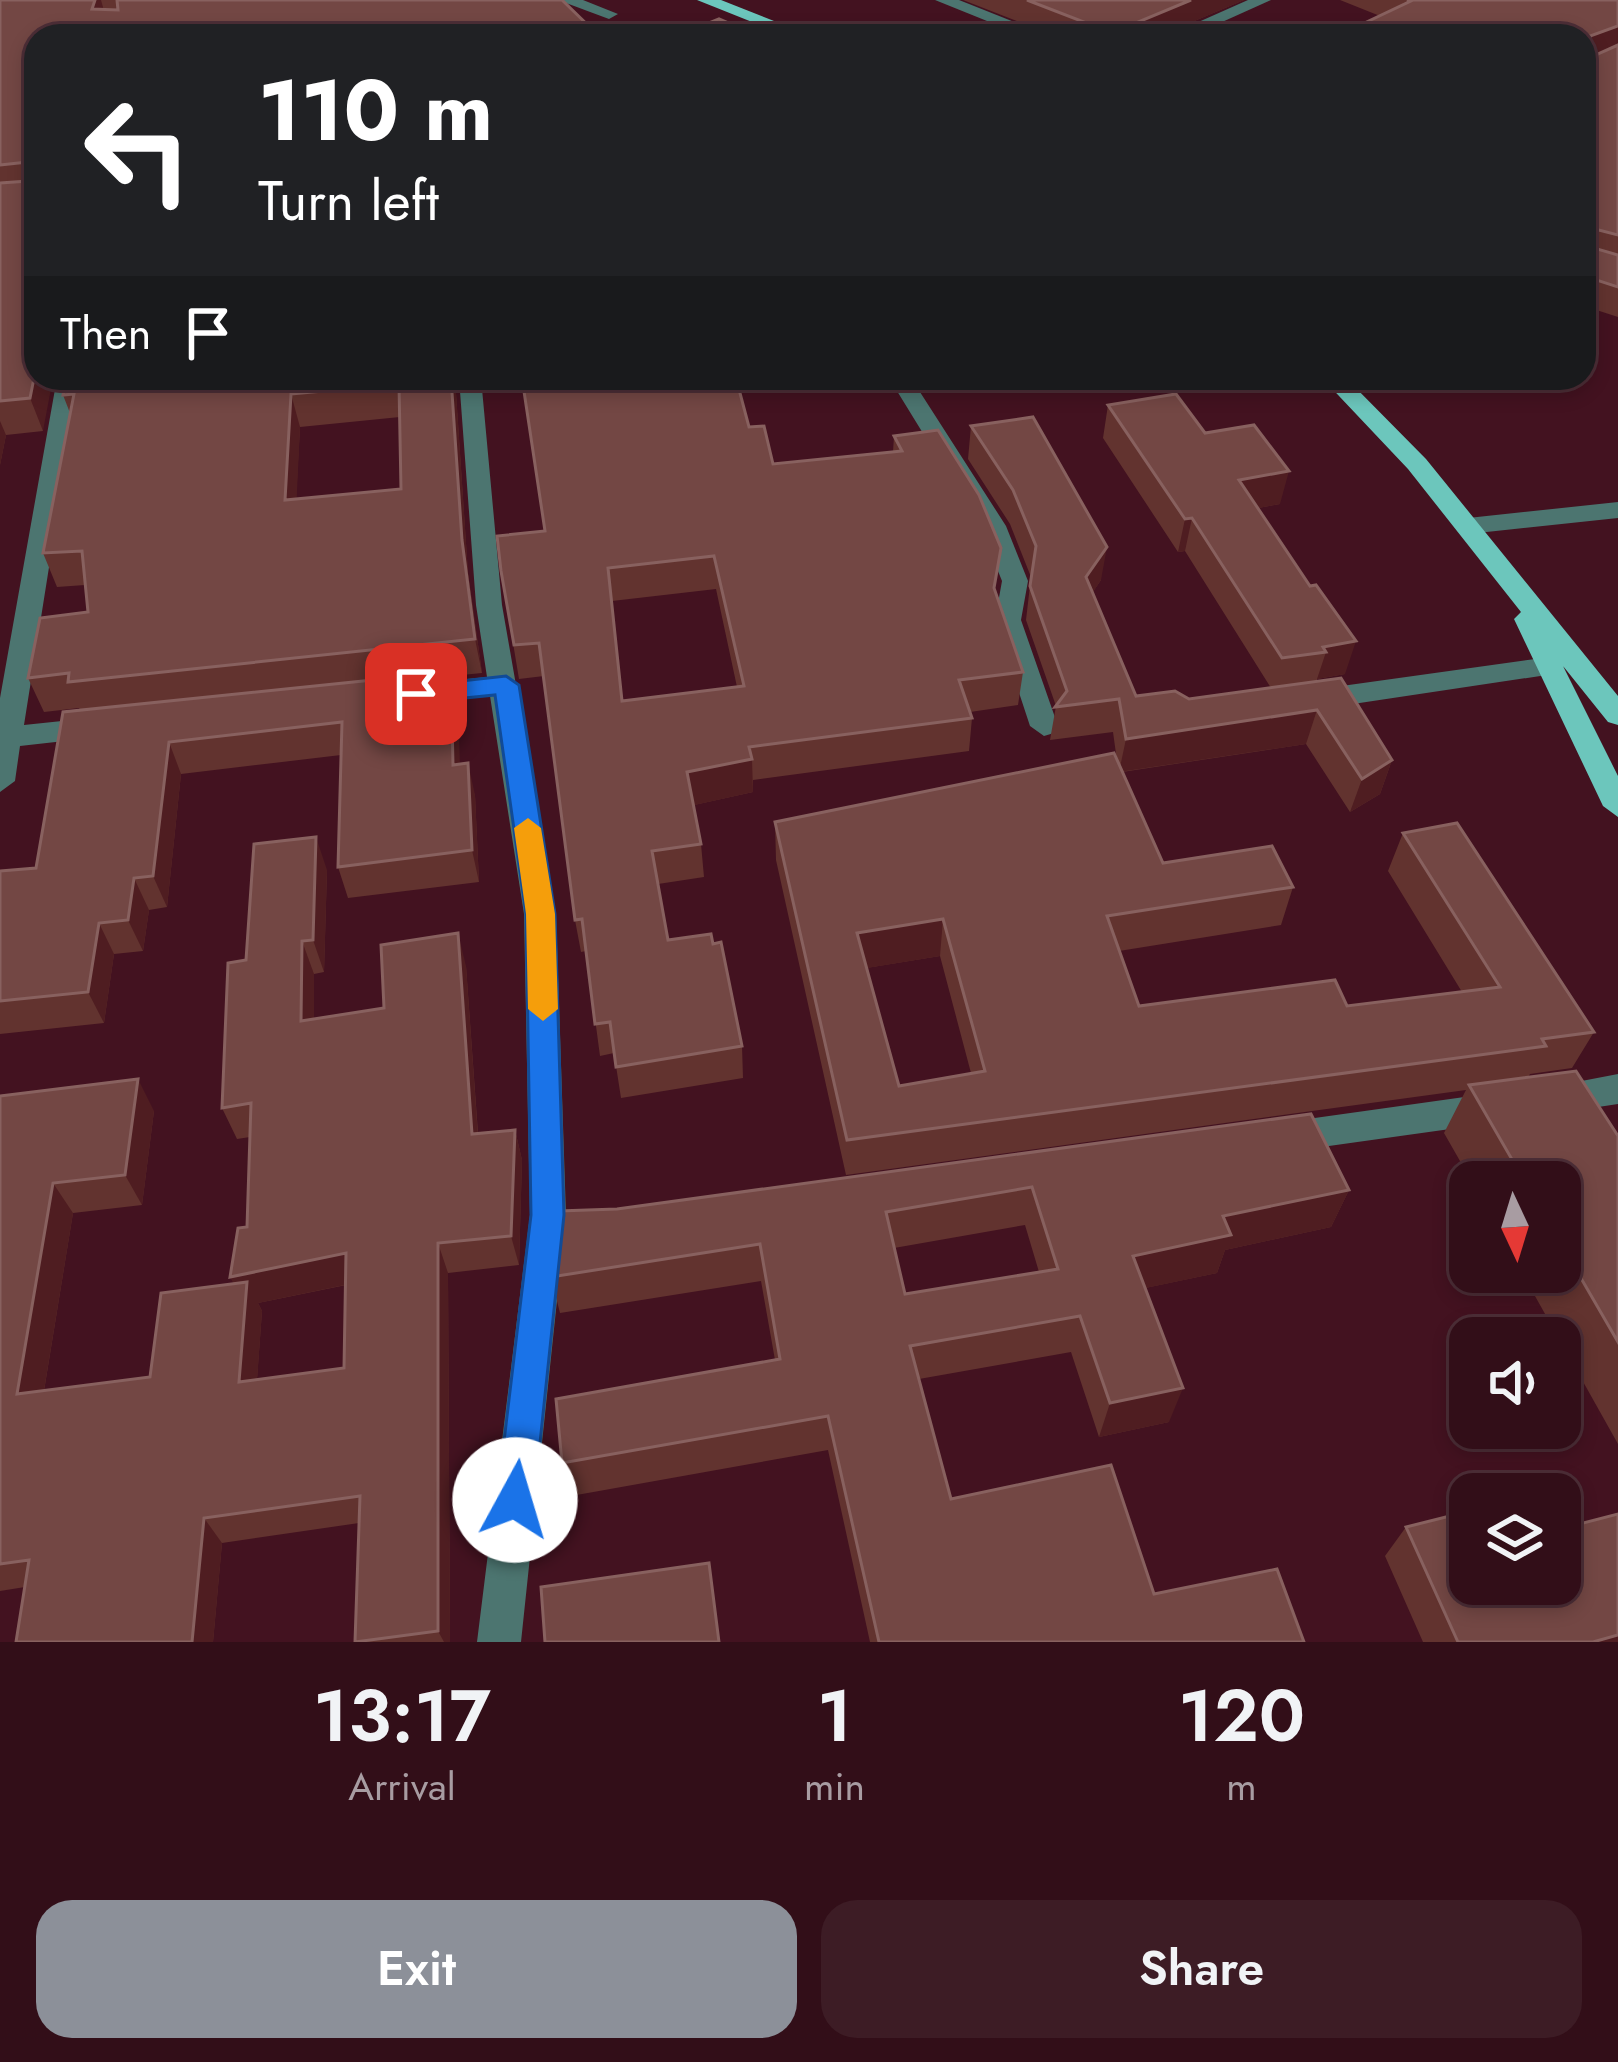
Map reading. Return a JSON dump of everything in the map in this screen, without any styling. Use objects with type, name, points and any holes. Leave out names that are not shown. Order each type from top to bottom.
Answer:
[{"type":"main road","points":[[705,0],[770,24]]},
{"type":"main road","points":[[1345,390],[1418,464],[1618,715]]},
{"type":"main road","points":[[1501,565],[1618,806]]},
{"type":"street","points":[[566,0],[609,14]]},
{"type":"street","points":[[943,0],[1008,24]]},
{"type":"street","points":[[1205,24],[1263,0]]},
{"type":"street","points":[[0,781],[66,390]]},
{"type":"street","points":[[471,390],[489,605],[541,914],[548,1215],[499,1642]]},
{"type":"street","points":[[908,390],[993,526],[1015,581],[1008,620],[1043,726]]},
{"type":"street","points":[[1468,526],[1618,510]]},
{"type":"street","points":[[1273,705],[1550,666]]},
{"type":"street","points":[[388,698],[506,685]]},
{"type":"street","points":[[10,737],[129,724]]},
{"type":"street","points":[[1250,1142],[1618,1089]]},
{"type":"street","points":[[548,1215],[585,1221]]},
{"type":"building","points":[[0,0],[95,0],[92,9],[118,10],[117,0],[562,0],[587,24],[24,24],[24,162],[0,165]]},
{"type":"building","points":[[1027,0],[1191,0],[1134,24],[1089,24]]},
{"type":"building","points":[[1407,0],[1618,0],[1618,26],[1596,34],[1596,24],[1362,24],[1411,1]]},
{"type":"building","points":[[1618,45],[1618,235],[1596,229],[1596,55]]},
{"type":"building","points":[[24,181],[24,390],[32,390],[30,398],[0,401],[0,183]]},
{"type":"building","points":[[1596,249],[1618,255],[1618,287],[1596,280]]},
{"type":"building","points":[[64,390],[334,390],[291,394],[285,500],[401,489],[399,390],[452,390],[462,540],[475,639],[68,682],[69,673],[28,678],[40,618],[88,612],[82,551],[43,553],[74,394],[63,395]]},
{"type":"building","points":[[524,390],[739,390],[749,427],[764,426],[773,464],[902,451],[894,436],[938,430],[979,495],[1001,548],[994,588],[1023,672],[959,680],[972,718],[749,747],[752,759],[687,772],[701,844],[652,851],[668,940],[711,934],[713,944],[721,942],[742,1046],[616,1067],[610,1022],[595,1024],[582,919],[575,920],[539,643],[514,645],[497,536],[545,531]],"holes":[[[714,556],[744,686],[622,701],[608,568]]]},
{"type":"building","points":[[1176,394],[1205,433],[1254,425],[1289,471],[1239,480],[1310,586],[1316,585],[1356,641],[1323,647],[1326,652],[1282,658],[1192,518],[1185,519],[1108,405]]},
{"type":"building","points":[[1033,417],[1107,547],[1086,577],[1136,696],[1175,691],[1189,699],[1341,678],[1392,760],[1362,779],[1317,710],[1126,739],[1119,699],[1055,707],[1067,691],[1030,586],[1036,546],[1013,490],[971,426]]},
{"type":"building","points":[[451,672],[453,765],[468,763],[472,850],[338,867],[342,722],[169,742],[153,876],[134,878],[128,920],[99,923],[88,992],[0,1001],[0,871],[36,868],[63,712]]},
{"type":"building","points":[[1114,753],[1163,863],[1272,846],[1293,887],[1107,916],[1139,1006],[1335,980],[1347,1006],[1500,987],[1403,833],[1457,823],[1594,1032],[1542,1039],[1546,1046],[847,1140],[775,822]],"holes":[[[943,919],[985,1071],[899,1086],[857,933]]]},
{"type":"building","points":[[316,837],[313,940],[302,941],[301,1021],[384,1008],[381,945],[458,933],[472,1134],[515,1130],[511,1236],[438,1243],[438,1631],[355,1642],[360,1496],[204,1518],[192,1642],[16,1642],[29,1560],[0,1564],[0,1096],[138,1079],[125,1175],[53,1183],[17,1394],[150,1377],[161,1293],[247,1282],[239,1382],[344,1368],[346,1253],[230,1277],[238,1228],[247,1227],[251,1103],[222,1108],[228,963],[246,960],[254,844]]},
{"type":"building","points":[[1576,1071],[1618,1136],[1618,1342],[1581,1278],[1581,1161],[1513,1161],[1469,1085]]},
{"type":"building","points":[[1311,1114],[1349,1190],[1223,1216],[1231,1235],[1133,1256],[1183,1388],[1110,1403],[1080,1316],[910,1346],[951,1499],[1111,1465],[1154,1594],[1277,1569],[1304,1642],[879,1642],[828,1416],[562,1463],[556,1399],[780,1359],[760,1244],[551,1277],[559,1211],[617,1209]],"holes":[[[1032,1187],[1058,1269],[905,1294],[886,1212]]]},
{"type":"building","points":[[1618,1514],[1618,1635],[1593,1642],[1458,1642],[1406,1527],[1449,1516],[1449,1605],[1581,1605],[1581,1524]]},
{"type":"building","points":[[709,1563],[719,1642],[545,1642],[541,1587]]},
{"type":"slow traffic","points":[[528,828],[541,914],[543,1009]]},
{"type":"route","points":[[416,694],[506,685],[541,914],[548,1215],[515,1500]]}]
